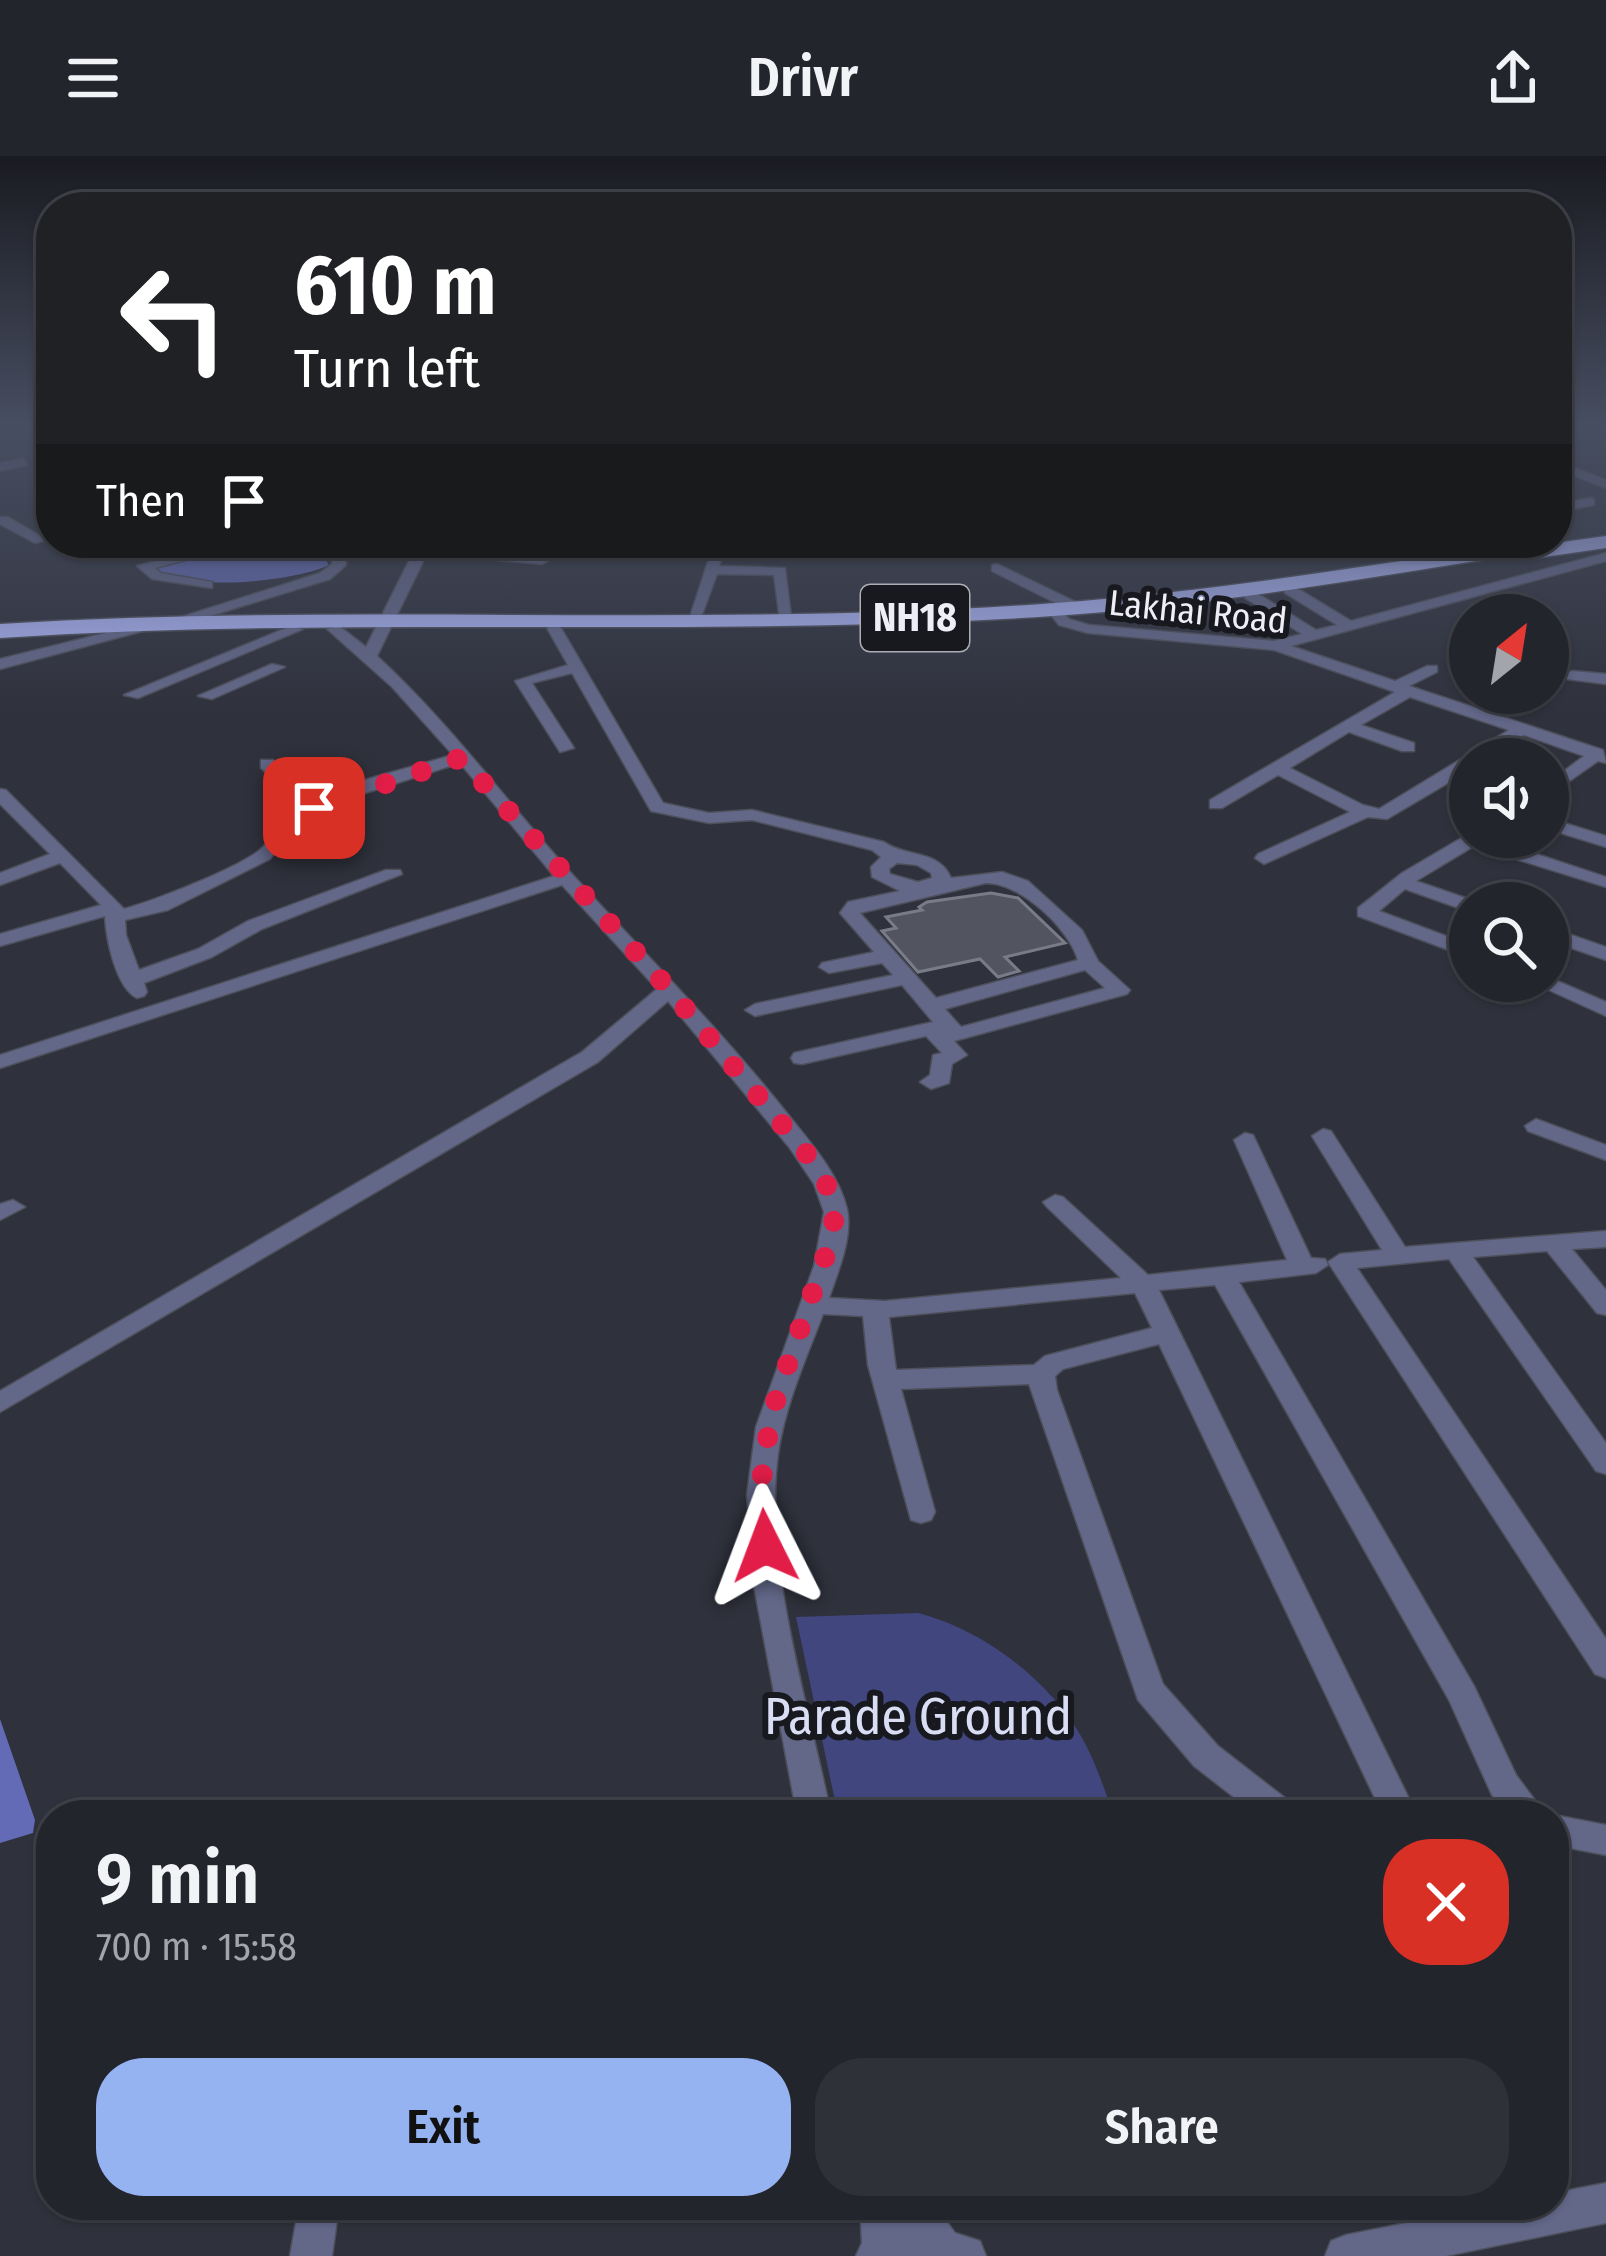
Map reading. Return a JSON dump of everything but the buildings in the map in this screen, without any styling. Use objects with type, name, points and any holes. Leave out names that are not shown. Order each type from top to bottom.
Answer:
[{"type":"highway","name":"NH18","points":[[1572,542],[1606,540]]},
{"type":"highway","name":"NH18","points":[[1572,545],[1606,540]]},
{"type":"highway","name":"NH18","points":[[272,625],[334,629],[722,625],[1063,612],[1258,589],[1458,558]]},
{"type":"highway","name":"NH18","points":[[0,629],[175,621],[554,628],[1063,612],[1290,590],[1492,558]]},
{"type":"street","points":[[2,521],[36,538]]},
{"type":"street","points":[[1276,646],[1606,556]]},
{"type":"street","points":[[178,558],[144,566],[157,576],[207,585]]},
{"type":"street","points":[[0,664],[175,621],[325,576],[341,558]]},
{"type":"street","points":[[370,655],[418,558]]},
{"type":"street","points":[[516,558],[542,560]]},
{"type":"street","points":[[692,622],[716,558]]},
{"type":"street","points":[[1585,561],[1606,569]]},
{"type":"street","name":"Lakhai Road","points":[[997,568],[1088,629],[1276,646],[1601,756]]},
{"type":"street","points":[[712,570],[780,571],[787,621]]},
{"type":"street","points":[[1290,590],[1348,625]]},
{"type":"street","points":[[1250,595],[1313,635]]},
{"type":"street","points":[[132,695],[296,628]]},
{"type":"street","points":[[554,628],[657,807],[709,818],[752,815],[796,823],[878,846],[893,856],[922,860],[939,870],[942,880],[927,891],[900,889],[881,878],[880,867],[893,856]]},
{"type":"street","points":[[334,629],[370,655],[668,988],[811,1159],[833,1196],[834,1231],[777,1395],[760,1503],[811,1800]]},
{"type":"street","points":[[206,696],[278,667]]},
{"type":"street","points":[[566,748],[523,681],[575,668]]},
{"type":"street","points":[[1216,804],[1432,669]]},
{"type":"street","points":[[1572,676],[1606,679]]},
{"type":"street","points":[[172,680],[232,707]]},
{"type":"street","points":[[1347,726],[1408,747]]},
{"type":"street","points":[[1509,738],[1524,728]]},
{"type":"street","points":[[1569,777],[1601,756]]},
{"type":"street","points":[[0,940],[115,911],[161,906],[275,847],[286,824],[314,808],[461,758]]},
{"type":"street","points":[[267,764],[314,808]]},
{"type":"street","points":[[1276,767],[1364,812],[1391,814],[1449,777]]},
{"type":"street","points":[[0,794],[8,815],[63,856],[115,911],[116,935],[146,1012]]},
{"type":"street","points":[[1264,858],[1364,812]]},
{"type":"street","points":[[1569,830],[1606,842]]},
{"type":"street","points":[[1449,853],[1402,882],[1370,908],[1368,916],[1449,945]]},
{"type":"street","points":[[0,879],[63,856]]},
{"type":"street","points":[[1533,858],[1603,882]]},
{"type":"street","points":[[132,980],[205,953],[255,925],[393,874]]},
{"type":"street","points":[[3,1067],[146,1012],[565,878]]},
{"type":"street","points":[[896,1006],[934,1015],[956,1035],[1120,990],[1089,963],[1085,942],[1019,883],[1000,878],[850,909],[852,920],[934,1015],[956,1055],[941,1060],[941,1078],[932,1082]]},
{"type":"street","points":[[1402,882],[1449,899]]},
{"type":"street","points":[[1569,941],[1606,954]]},
{"type":"street","points":[[829,967],[885,956]]},
{"type":"street","points":[[802,1058],[1089,963]]},
{"type":"street","points":[[755,1010],[905,978]]},
{"type":"street","points":[[0,1403],[590,1057],[668,988]]},
{"type":"street","points":[[1569,994],[1606,1010]]},
{"type":"street","points":[[1536,1126],[1606,1153]]},
{"type":"street","points":[[1323,1136],[1398,1256]]},
{"type":"street","points":[[1245,1140],[1302,1266]]},
{"type":"street","points":[[1055,1202],[1144,1286],[1393,1800]]},
{"type":"street","points":[[810,1306],[875,1309],[1606,1239]]},
{"type":"street","points":[[1552,1241],[1606,1307]]},
{"type":"street","points":[[1456,1250],[1606,1464]]},
{"type":"street","points":[[1340,1262],[1606,1665]]},
{"type":"street","points":[[1222,1276],[1462,1695],[1504,1785],[1516,1800]]},
{"type":"street","points":[[875,1309],[886,1380],[921,1513]]},
{"type":"street","points":[[886,1380],[1041,1374],[1075,1353],[1167,1333]]},
{"type":"street","points":[[1041,1374],[1149,1691],[1206,1756],[1263,1800]]},
{"type":"street","points":[[1569,1833],[1606,1840]]},
{"type":"street","points":[[1569,2207],[1606,2204]]},
{"type":"street","points":[[311,2256],[317,2220]]},
{"type":"street","points":[[880,2220],[880,2254],[911,2245],[952,2251]]},
{"type":"street","points":[[924,2220],[952,2251]]},
{"type":"street","points":[[1346,2256],[1492,2220]]},
{"type":"green space","name":"Parade Ground","points":[[918,1613],[989,1644],[1032,1676],[1067,1715],[1086,1745],[1108,1800],[835,1800],[796,1617]]},
{"type":"shaded area","points":[[184,558],[324,558],[329,565],[264,580],[210,582],[185,580],[149,565]]},
{"type":"shaded area","points":[[0,1719],[35,1820],[33,1833],[0,1843]]},
{"type":"route","points":[[314,808],[461,758],[668,988],[811,1159],[833,1196],[834,1231],[777,1395],[764,1454],[760,1503],[765,1546]]}]
